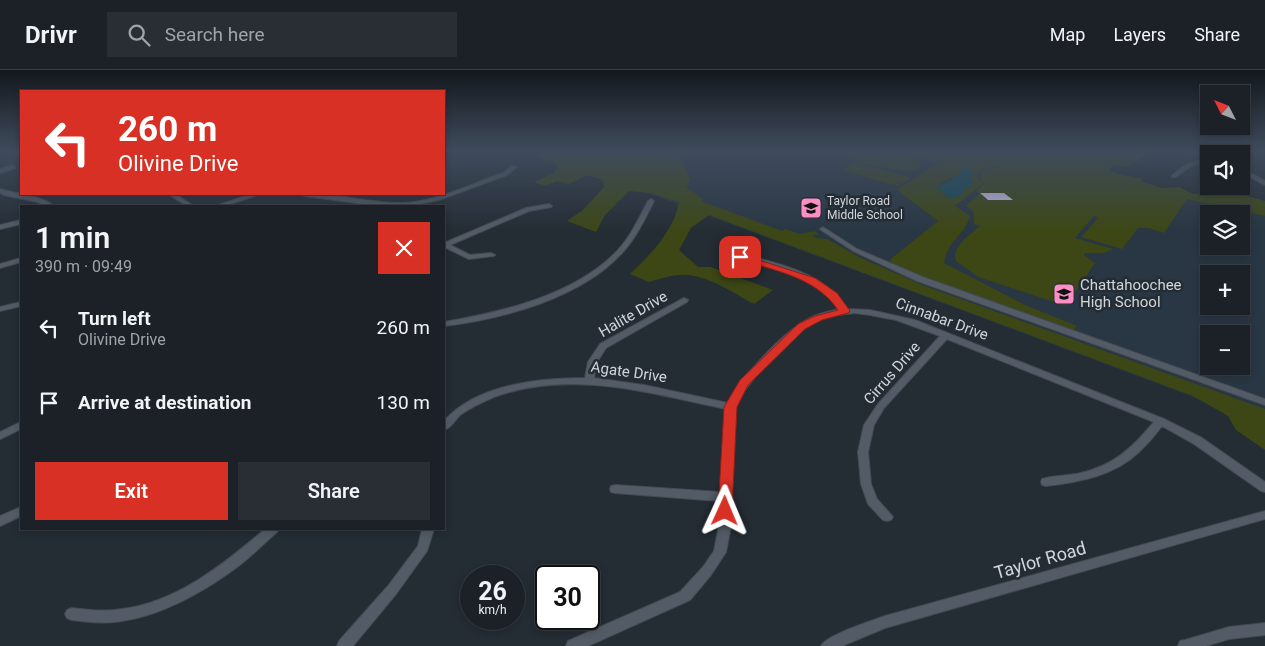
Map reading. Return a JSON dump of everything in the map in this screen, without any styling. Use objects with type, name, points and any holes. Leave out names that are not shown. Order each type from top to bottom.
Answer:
[{"type":"street","points":[[406,205],[437,199],[494,178]]},
{"type":"street","points":[[0,191],[37,200],[49,205]]},
{"type":"street","points":[[173,195],[188,205]]},
{"type":"street","points":[[221,205],[255,195]]},
{"type":"street","points":[[319,195],[389,205]]},
{"type":"street","points":[[445,324],[521,307],[561,291],[592,274],[621,251],[633,235],[652,201]]},
{"type":"street","points":[[445,245],[528,210],[549,206]]},
{"type":"street","points":[[0,227],[20,222]]},
{"type":"street","points":[[823,229],[855,250],[920,280],[1265,402]]},
{"type":"street","points":[[445,245],[469,257],[491,255]]},
{"type":"street","points":[[723,251],[812,280],[834,295],[844,311]]},
{"type":"street","points":[[0,266],[20,260]]},
{"type":"street","name":"Halite Drive","points":[[590,381],[589,372],[594,355],[603,346],[684,300]]},
{"type":"street","points":[[0,309],[20,304]]},
{"type":"street","name":"Cinnabar Drive","points":[[573,646],[686,596],[707,572],[720,552],[725,526],[731,407],[744,383],[801,326],[818,318],[844,311],[882,313],[912,322],[1161,421],[1198,440],[1265,488]]},
{"type":"street","name":"Cirrus Drive","points":[[887,517],[872,501],[866,484],[864,452],[869,425],[881,406],[945,336]]},
{"type":"street","name":"Agate Drive","points":[[445,425],[449,419],[463,408],[495,392],[552,383],[590,381],[624,385],[731,407]]},
{"type":"street","points":[[1046,482],[1101,472],[1119,463],[1134,452],[1161,421]]},
{"type":"street","points":[[0,436],[20,426]]},
{"type":"street","points":[[615,489],[725,497]]},
{"type":"street","points":[[0,521],[20,511]]},
{"type":"street","name":"Taylor Road","points":[[828,646],[885,622],[1265,515]]},
{"type":"street","points":[[72,614],[101,616],[129,614],[164,601],[202,584],[227,568],[272,530]]},
{"type":"street","points":[[344,646],[392,590],[423,548],[428,530]]},
{"type":"street","points":[[1185,646],[1229,632],[1265,629]]},
{"type":"shaded area","name":"Chattahoochee High School","points":[[608,178],[1115,178],[1228,205],[1200,205],[1200,255],[1250,255],[1250,210],[1265,214],[1265,424]]},
{"type":"green space","points":[[543,178],[581,178],[569,184],[557,181],[545,186],[534,182]]},
{"type":"green space","points":[[596,178],[689,178],[686,187],[703,199],[701,201],[782,231],[785,229],[801,234],[814,231],[820,234],[812,235],[816,238],[827,239],[859,257],[922,285],[1265,409],[1265,450],[1236,430],[1228,416],[1193,396],[709,215],[691,228],[679,250],[698,267],[711,267],[773,290],[754,304],[722,286],[696,276],[677,275],[649,282],[630,274],[653,251],[667,233],[679,202],[651,193],[629,191],[605,215],[596,232],[567,221],[583,210],[604,187],[603,180]]},
{"type":"green space","points":[[870,178],[911,178],[898,186]]},
{"type":"green space","points":[[915,178],[952,178],[943,182],[936,189],[944,191],[942,193],[952,199],[963,193],[963,189],[971,187],[972,178],[978,178],[984,183],[955,206],[970,216],[964,229],[949,248],[944,263],[1025,305],[1077,326],[1074,330],[894,266],[890,261],[892,258],[938,221],[897,190]]},
{"type":"green space","points":[[981,178],[1139,178],[1143,182],[1162,188],[1179,187],[1193,194],[1243,195],[1265,201],[1265,216],[1250,213],[1250,205],[1215,205],[1187,199],[1164,233],[1148,228],[1138,228],[1122,249],[1081,237],[1098,218],[1094,216],[1075,238],[1113,249],[1104,253],[1085,253],[1084,255],[1095,263],[1066,306],[978,277],[956,261],[956,251],[959,246],[980,226],[974,224],[974,212],[966,206],[980,193],[976,191],[985,184]]},
{"type":"water","points":[[953,178],[972,178],[971,187],[963,189],[963,193],[952,199],[941,192],[943,190],[935,189]]},
{"type":"building","points":[[980,193],[1004,193],[1013,200],[988,200]]},
{"type":"place","name":"Taylor Road Middle School","points":[[811,208]]},
{"type":"place","name":"Chattahoochee High School","points":[[1064,294]]},
{"type":"route","points":[[725,511],[731,407],[736,394],[744,383],[801,326],[818,318],[844,311],[834,295],[812,280],[740,257]]}]
